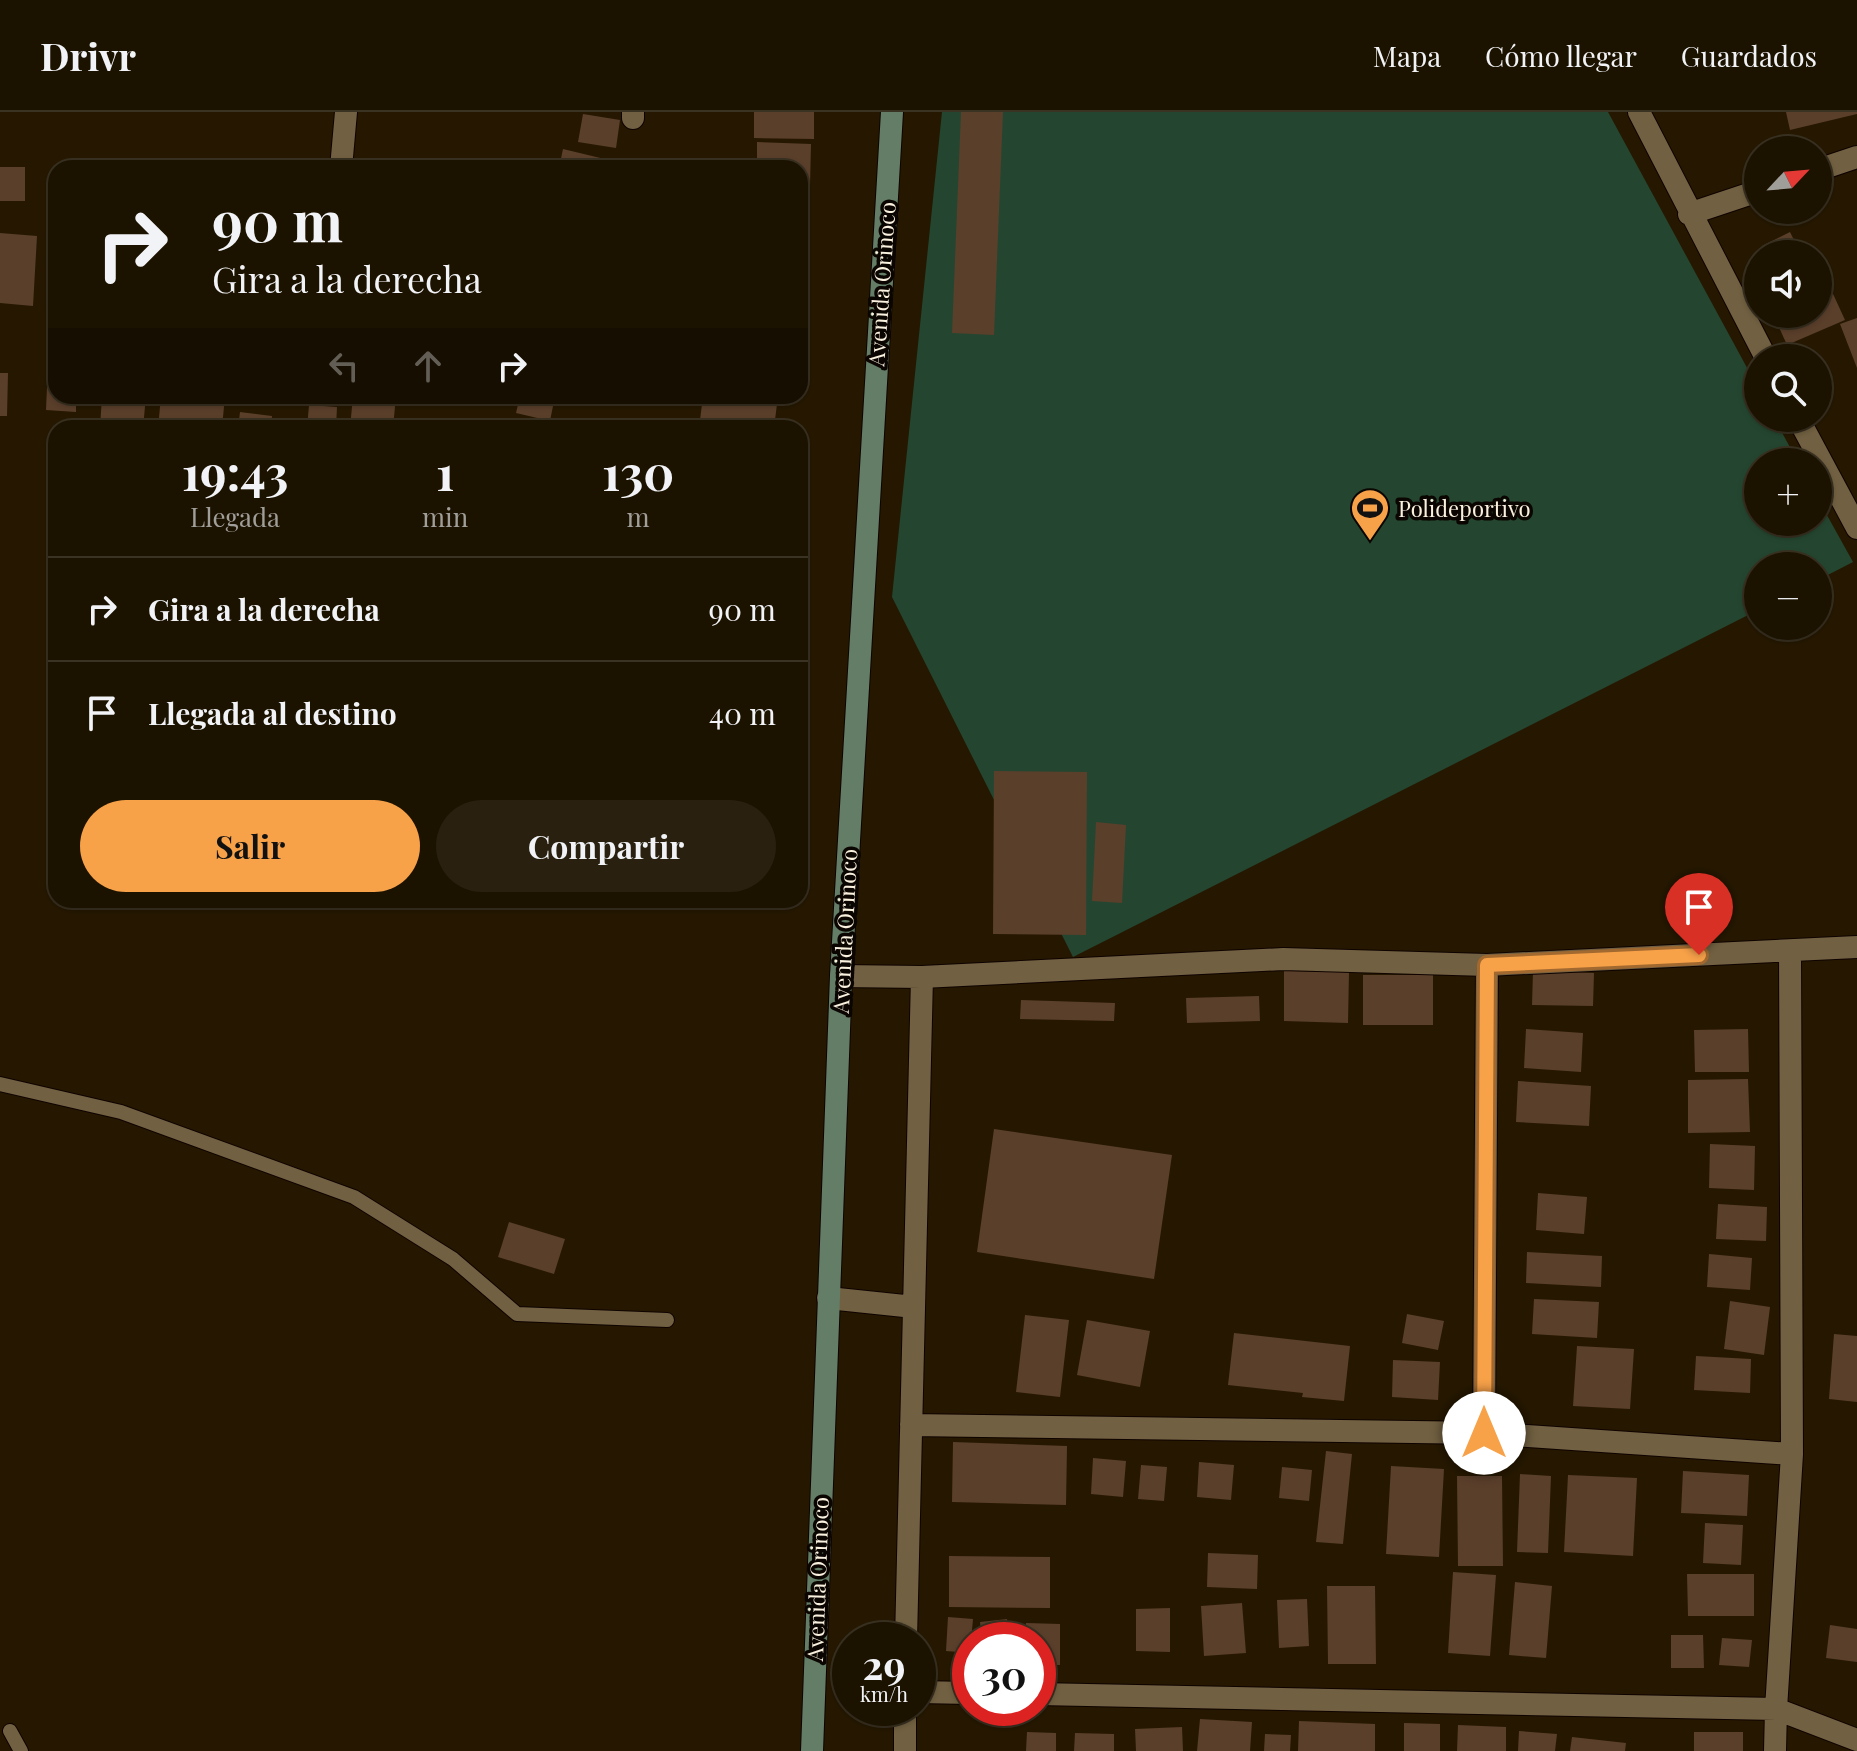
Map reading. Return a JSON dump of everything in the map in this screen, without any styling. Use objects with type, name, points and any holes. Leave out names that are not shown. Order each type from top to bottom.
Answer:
[{"type":"main road","name":"Avenida Orinoco","points":[[812,1751],[841,976],[892,112]]},
{"type":"street","points":[[342,160],[346,112]]},
{"type":"street","points":[[1639,112],[1759,344]]},
{"type":"street","points":[[1832,165],[1857,157]]},
{"type":"street","points":[[1689,214],[1744,196]]},
{"type":"street","points":[[1806,432],[1857,528]]},
{"type":"street","points":[[841,976],[922,977],[1283,959],[1487,965],[1857,947]]},
{"type":"street","points":[[1775,1751],[1792,1454],[1790,951]]},
{"type":"street","points":[[1484,1433],[1487,965]]},
{"type":"street","points":[[906,1622],[922,977]]},
{"type":"street","points":[[828,1298],[914,1307]]},
{"type":"street","points":[[911,1425],[1484,1433],[1792,1454]]},
{"type":"street","points":[[1056,1694],[1776,1709],[1857,1740]]},
{"type":"street","points":[[905,1726],[905,1751]]},
{"type":"lane","points":[[0,1084],[121,1112],[354,1197],[453,1259],[517,1314],[667,1320]]},
{"type":"lane","points":[[10,1731],[21,1751]]},
{"type":"green space","name":"Polideportivo","points":[[942,112],[1608,112],[1744,362],[1744,432],[1782,432],[1790,448],[1744,448],[1744,536],[1832,536],[1832,524],[1853,562],[1832,573],[1832,552],[1744,552],[1744,617],[1073,957],[892,597]]},
{"type":"building","points":[[754,112],[814,112],[814,139],[754,138]]},
{"type":"building","points":[[961,112],[1003,112],[994,335],[952,333]]},
{"type":"building","points":[[1786,112],[1857,112],[1857,114],[1790,130]]},
{"type":"building","points":[[583,114],[620,120],[616,148],[578,142]]},
{"type":"building","points":[[757,142],[811,144],[810,187],[808,160],[757,160]]},
{"type":"building","points":[[563,149],[609,160],[561,160]]},
{"type":"building","points":[[0,167],[25,167],[25,201],[0,201]]},
{"type":"building","points":[[1790,232],[1794,240],[1774,240]]},
{"type":"building","points":[[0,233],[37,236],[33,306],[0,303]]},
{"type":"building","points":[[1832,292],[1845,320],[1832,326]]},
{"type":"building","points":[[1857,318],[1857,368],[1840,324]]},
{"type":"building","points":[[1779,328],[1826,328],[1789,344]]},
{"type":"building","points":[[48,363],[48,404],[76,404],[76,412],[46,410]]},
{"type":"building","points":[[0,373],[8,373],[7,416],[0,416]]},
{"type":"building","points":[[102,404],[145,404],[144,420],[100,420]]},
{"type":"building","points":[[160,404],[224,404],[223,420],[159,420]]},
{"type":"building","points":[[352,404],[395,404],[394,420],[351,420]]},
{"type":"building","points":[[518,404],[553,404],[550,420],[516,413]]},
{"type":"building","points":[[702,404],[777,404],[775,420],[700,420]]},
{"type":"building","points":[[309,405],[337,407],[336,420],[308,420]]},
{"type":"building","points":[[240,412],[272,416],[272,420],[239,420]]},
{"type":"building","points":[[994,771],[1087,772],[1086,935],[993,934]]},
{"type":"building","points":[[1096,822],[1126,825],[1122,903],[1092,901]]},
{"type":"building","points":[[1284,971],[1349,972],[1348,1023],[1284,1021]]},
{"type":"building","points":[[1533,971],[1594,973],[1593,1006],[1532,1005]]},
{"type":"building","points":[[1363,975],[1433,975],[1433,1025],[1363,1025]]},
{"type":"building","points":[[1259,996],[1260,1021],[1187,1023],[1186,998]]},
{"type":"building","points":[[1021,1000],[1115,1003],[1114,1021],[1020,1019]]},
{"type":"building","points":[[1526,1029],[1583,1033],[1581,1072],[1524,1068]]},
{"type":"building","points":[[1748,1029],[1749,1072],[1695,1072],[1694,1030]]},
{"type":"building","points":[[1748,1079],[1750,1132],[1688,1133],[1688,1080]]},
{"type":"building","points":[[1518,1081],[1591,1086],[1589,1126],[1516,1122]]},
{"type":"building","points":[[994,1129],[1172,1155],[1154,1279],[977,1252]]},
{"type":"building","points":[[1710,1144],[1755,1146],[1754,1190],[1709,1188]]},
{"type":"building","points":[[1538,1193],[1587,1197],[1584,1234],[1536,1230]]},
{"type":"building","points":[[1718,1204],[1767,1207],[1766,1241],[1716,1239]]},
{"type":"building","points":[[509,1222],[565,1239],[554,1274],[498,1257]]},
{"type":"building","points":[[1527,1252],[1602,1256],[1601,1287],[1526,1283]]},
{"type":"building","points":[[1709,1254],[1752,1258],[1750,1290],[1707,1287]]},
{"type":"building","points":[[1534,1299],[1599,1302],[1597,1338],[1532,1334]]},
{"type":"building","points":[[1730,1301],[1770,1307],[1764,1355],[1724,1349]]},
{"type":"building","points":[[1407,1314],[1444,1321],[1438,1350],[1402,1343]]},
{"type":"building","points":[[1025,1315],[1069,1320],[1060,1397],[1016,1392]]},
{"type":"building","points":[[1087,1320],[1150,1331],[1140,1387],[1077,1375]]},
{"type":"building","points":[[1234,1333],[1350,1346],[1344,1401],[1228,1385]]},
{"type":"building","points":[[1834,1334],[1857,1336],[1857,1402],[1829,1399]]},
{"type":"building","points":[[1577,1346],[1634,1349],[1630,1409],[1573,1406]]},
{"type":"building","points":[[1696,1356],[1751,1359],[1750,1393],[1694,1390]]},
{"type":"building","points":[[1393,1360],[1440,1362],[1438,1400],[1392,1397]]},
{"type":"building","points":[[953,1442],[1067,1446],[1066,1505],[952,1502]]},
{"type":"building","points":[[1326,1451],[1352,1454],[1343,1544],[1316,1542]]},
{"type":"building","points":[[1093,1458],[1126,1461],[1123,1497],[1091,1494]]},
{"type":"building","points":[[1199,1462],[1234,1465],[1231,1500],[1197,1497]]},
{"type":"building","points":[[1141,1465],[1167,1467],[1164,1501],[1138,1499]]},
{"type":"building","points":[[1391,1466],[1444,1469],[1439,1557],[1386,1554]]},
{"type":"building","points":[[1282,1467],[1312,1470],[1309,1501],[1279,1498]]},
{"type":"building","points":[[1683,1471],[1749,1475],[1747,1516],[1681,1513]]},
{"type":"building","points":[[1520,1474],[1551,1476],[1548,1553],[1517,1552]]},
{"type":"building","points":[[1568,1475],[1637,1478],[1633,1556],[1564,1552]]},
{"type":"building","points":[[1457,1476],[1502,1476],[1503,1566],[1458,1566]]},
{"type":"building","points":[[1705,1523],[1743,1525],[1741,1565],[1703,1563]]},
{"type":"building","points":[[1208,1553],[1258,1555],[1257,1589],[1207,1587]]},
{"type":"building","points":[[949,1556],[1050,1557],[1050,1608],[949,1607]]},
{"type":"building","points":[[1453,1572],[1496,1575],[1490,1656],[1448,1653]]},
{"type":"building","points":[[1687,1574],[1754,1574],[1754,1616],[1688,1616]]},
{"type":"building","points":[[1515,1582],[1552,1586],[1546,1658],[1509,1655]]},
{"type":"building","points":[[1327,1586],[1375,1586],[1376,1664],[1328,1664]]},
{"type":"building","points":[[1307,1599],[1309,1646],[1279,1648],[1277,1600]]},
{"type":"building","points":[[1242,1603],[1246,1653],[1204,1656],[1201,1606]]},
{"type":"building","points":[[1170,1608],[1170,1652],[1136,1651],[1136,1609]]},
{"type":"building","points":[[948,1617],[973,1619],[973,1622],[952,1622],[952,1652],[946,1651]]},
{"type":"building","points":[[1007,1619],[1007,1622],[980,1622]]},
{"type":"building","points":[[1056,1624],[1060,1624],[1060,1665],[1056,1665]]},
{"type":"building","points":[[1830,1625],[1857,1629],[1857,1662],[1826,1658]]},
{"type":"building","points":[[1671,1635],[1703,1635],[1704,1668],[1671,1668]]},
{"type":"building","points":[[1722,1638],[1752,1640],[1749,1667],[1719,1665]]},
{"type":"building","points":[[1200,1719],[1252,1722],[1250,1751],[1197,1751]]},
{"type":"building","points":[[1299,1721],[1375,1724],[1375,1751],[1298,1751]]},
{"type":"building","points":[[1404,1723],[1440,1724],[1440,1751],[1404,1751]]},
{"type":"building","points":[[1458,1725],[1506,1727],[1506,1751],[1457,1751]]},
{"type":"building","points":[[1182,1727],[1183,1751],[1136,1751],[1135,1729]]},
{"type":"building","points":[[1519,1731],[1557,1734],[1555,1751],[1518,1751]]},
{"type":"building","points":[[1027,1732],[1056,1733],[1056,1751],[1026,1751]]},
{"type":"building","points":[[1694,1732],[1743,1732],[1743,1751],[1694,1751]]},
{"type":"building","points":[[1075,1733],[1114,1734],[1114,1751],[1074,1751]]},
{"type":"building","points":[[1265,1734],[1291,1735],[1290,1751],[1264,1751]]},
{"type":"building","points":[[1572,1737],[1626,1743],[1625,1751],[1570,1751]]},
{"type":"place","name":"Polideportivo","points":[[1370,542]]},
{"type":"route","points":[[1484,1433],[1487,965],[1699,955]]}]
